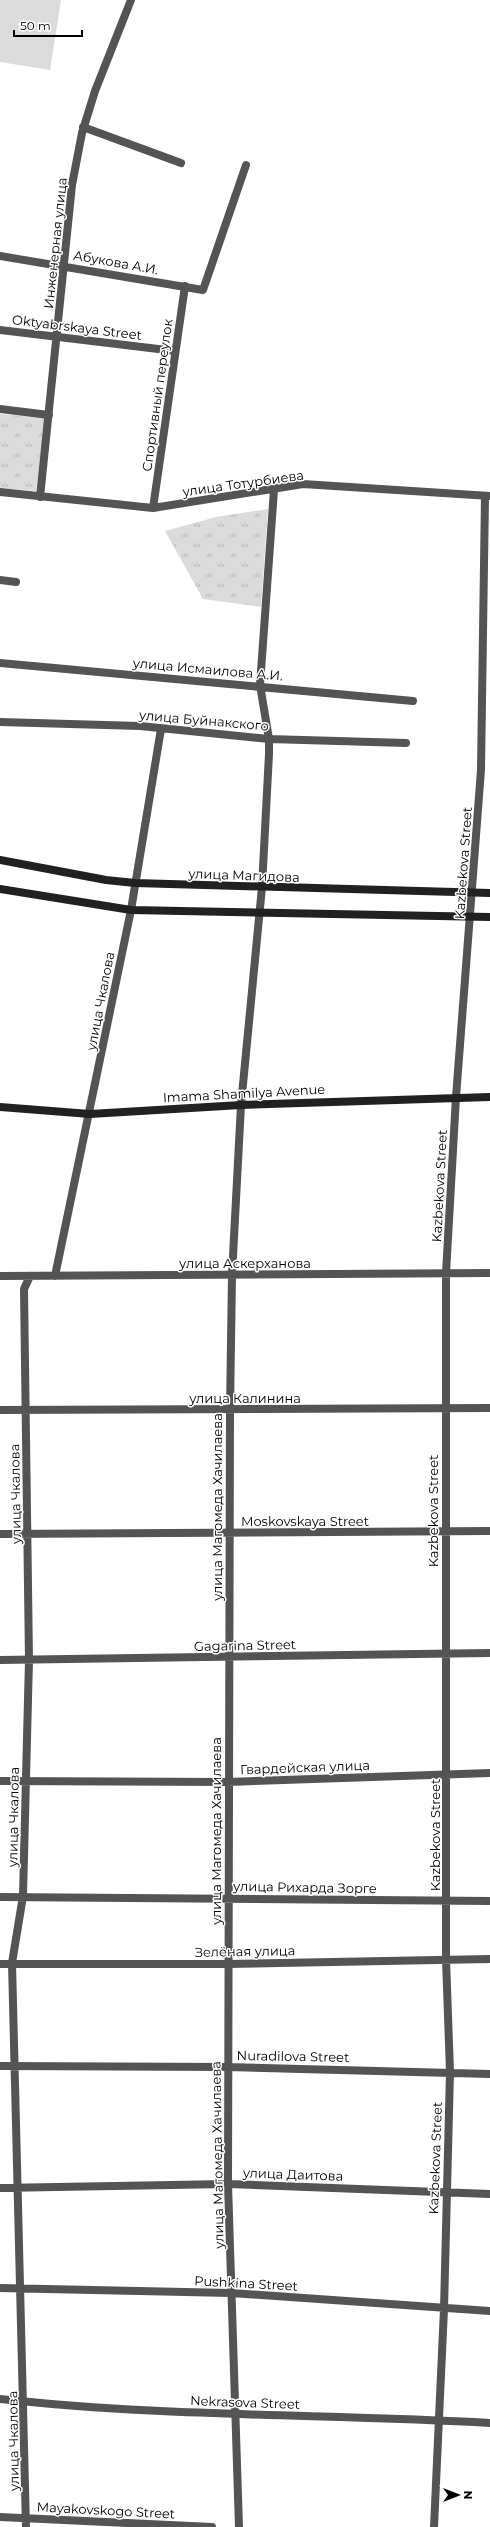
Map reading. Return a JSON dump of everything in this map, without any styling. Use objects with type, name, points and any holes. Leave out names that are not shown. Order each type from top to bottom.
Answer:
[{"type":"main road","name":"улица Магидова","points":[[0,860],[106,880],[135,883],[262,888],[490,893]]},
{"type":"main road","points":[[0,889],[130,910],[490,917]]},
{"type":"main road","name":"Imama Shamilya Avenue","points":[[0,1107],[90,1114],[241,1105],[490,1097]]},
{"type":"street","name":"Инженерная улица","points":[[40,497],[58,337],[62,265],[72,185],[83,127],[131,0]]},
{"type":"street","points":[[83,127],[181,163]]},
{"type":"street","name":"Абукова А.И.","points":[[0,256],[62,265],[203,290],[246,165]]},
{"type":"street","name":"Спортивный переулок","points":[[153,508],[184,286]]},
{"type":"street","name":"Oktyabrskaya Street","points":[[0,330],[175,351]]},
{"type":"street","points":[[0,409],[49,415]]},
{"type":"street","name":"улица Тотурбиева","points":[[0,492],[153,508],[274,490],[302,484],[488,496]]},
{"type":"street","name":"улица Магомеда Хачилаева","points":[[239,2527],[228,2184],[228,1657],[232,1275],[241,1105],[262,888],[269,739],[260,685],[274,490]]},
{"type":"street","name":"Kazbekova Street","points":[[434,2527],[444,2309],[450,2072],[446,1959],[446,1273],[456,1097],[473,893],[481,770],[488,496]]},
{"type":"street","points":[[0,580],[16,582]]},
{"type":"street","name":"улица Исмаилова А.И.","points":[[0,663],[260,685],[413,700]]},
{"type":"street","name":"улица Буйнакского","points":[[0,722],[161,729],[269,739],[406,743]]},
{"type":"street","name":"улица Чкалова","points":[[55,1276],[90,1114],[130,910],[161,729]]},
{"type":"street","name":"улица Аскерханова","points":[[0,1276],[490,1273]]},
{"type":"street","name":"улица Чкалова","points":[[26,2527],[16,2065],[12,1963],[23,1896],[26,1782],[29,1660],[24,1289],[30,1276]]},
{"type":"street","name":"улица Калинина","points":[[0,1410],[490,1408]]},
{"type":"street","name":"Moskovskaya Street","points":[[0,1534],[490,1531]]},
{"type":"street","name":"Gagarina Street","points":[[0,1660],[490,1653]]},
{"type":"street","name":"Гвардейская улица","points":[[0,1781],[228,1782],[446,1774],[490,1774]]},
{"type":"street","name":"улица Рихарда Зорге","points":[[0,1897],[228,1898],[447,1902],[490,1901]]},
{"type":"street","name":"Зелёная улица","points":[[0,1964],[228,1964],[490,1959]]},
{"type":"street","name":"Nuradilova Street","points":[[0,2066],[228,2067],[490,2074]]},
{"type":"street","name":"улица Даитова","points":[[0,2188],[228,2184],[490,2194]]},
{"type":"street","name":"Pushkina Street","points":[[0,2288],[232,2293],[444,2309],[490,2311]]},
{"type":"street","name":"Nekrasova Street","points":[[0,2399],[24,2402],[235,2414],[490,2423]]},
{"type":"street","name":"Mayakovskogo Street","points":[[0,2517],[212,2527]]},
{"type":"green space","points":[[0,0],[61,0],[50,70],[0,62]]},
{"type":"green space","points":[[0,414],[45,418],[36,491],[0,488]]},
{"type":"green space","points":[[268,509],[261,607],[203,599],[165,531],[216,517]]}]
